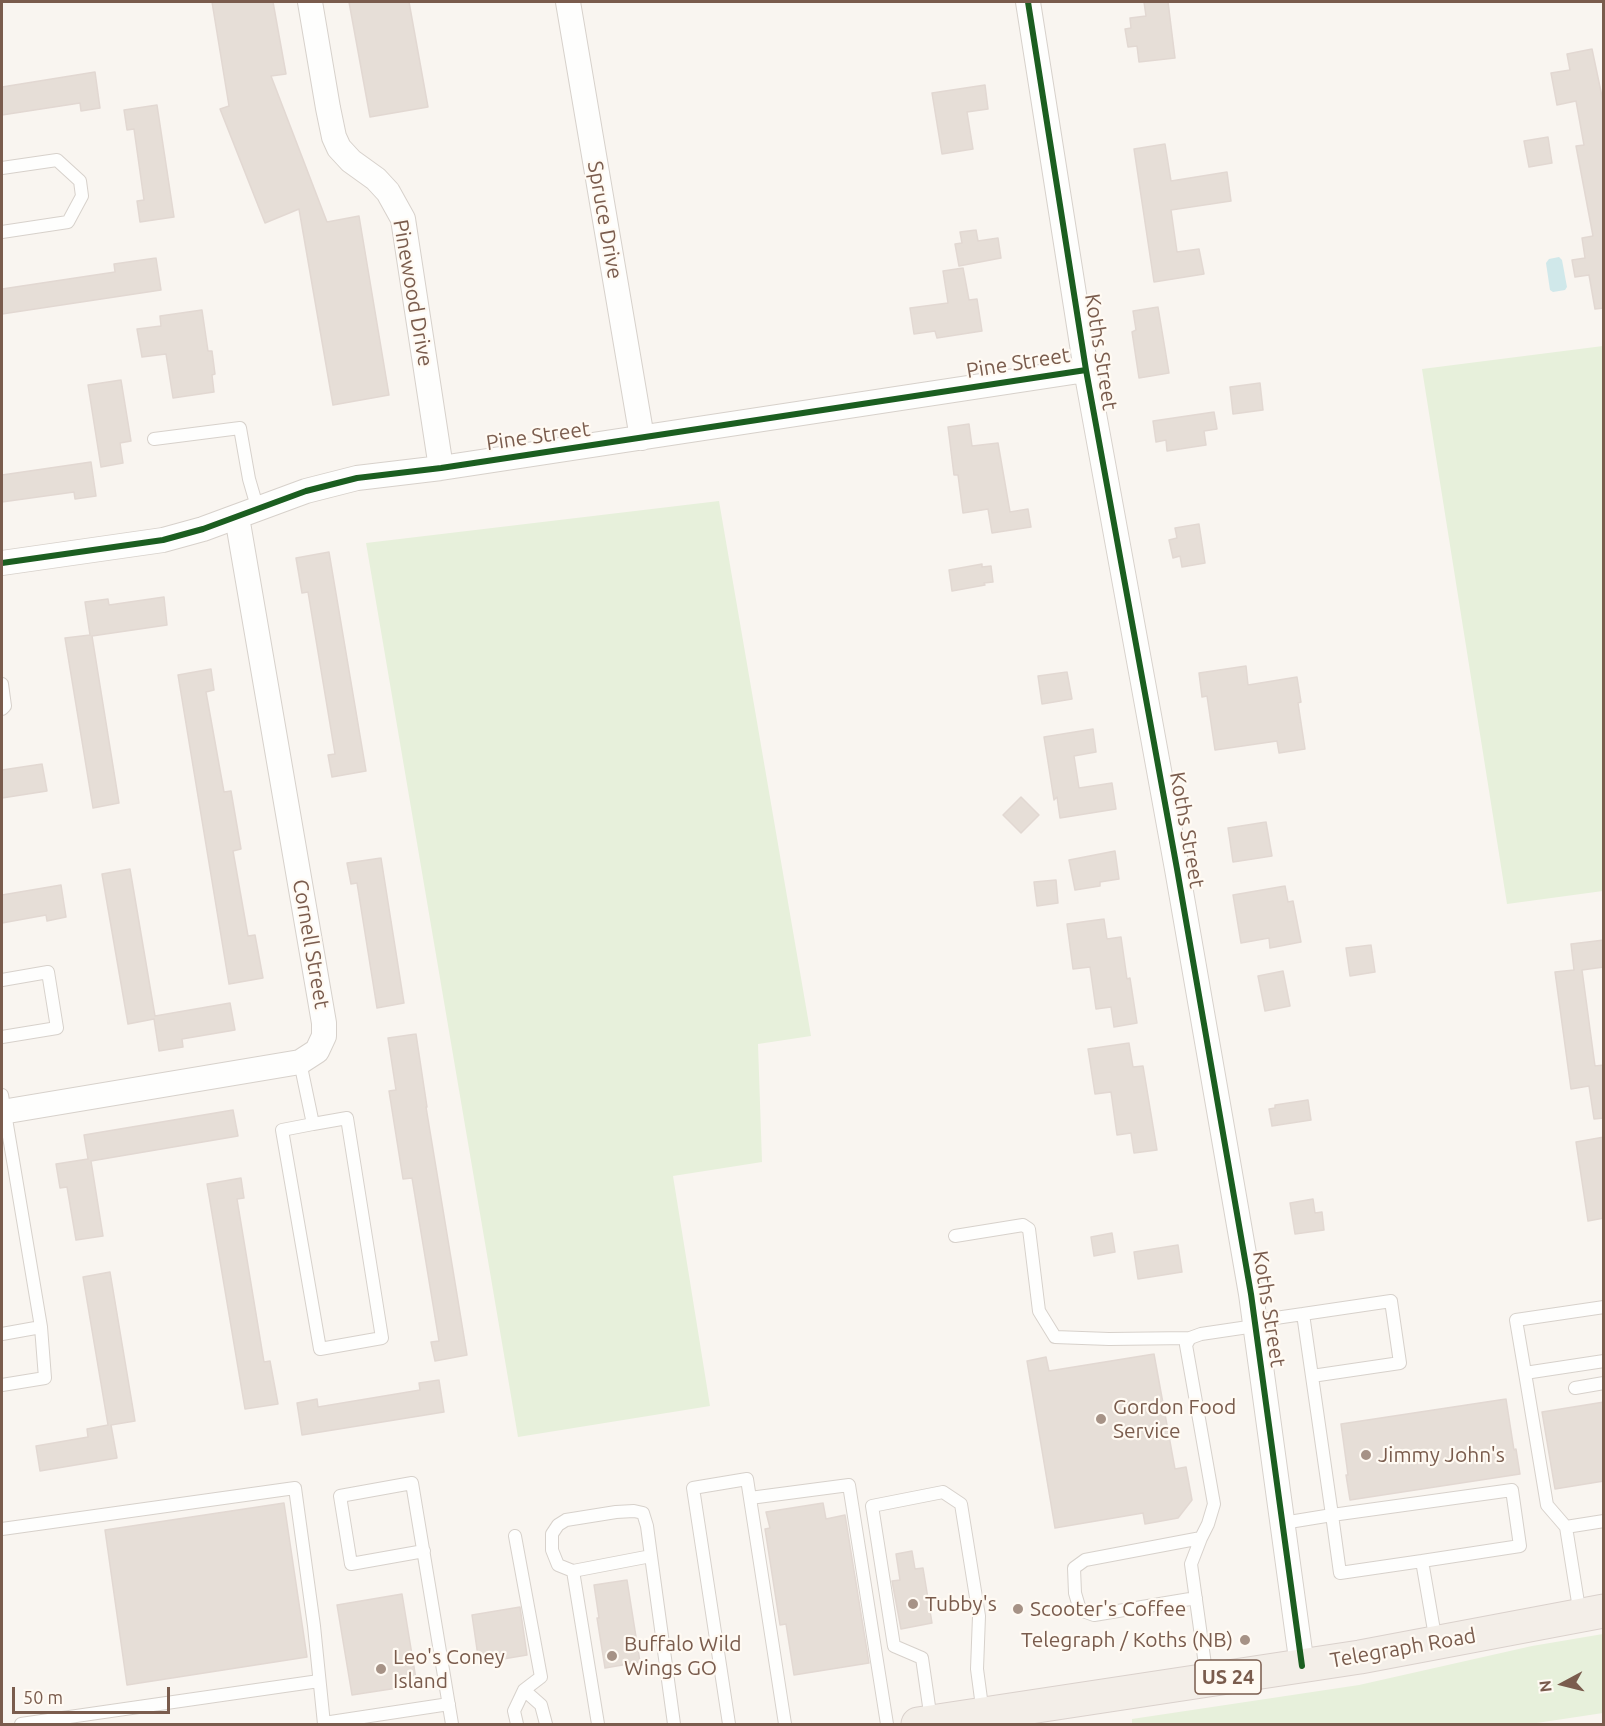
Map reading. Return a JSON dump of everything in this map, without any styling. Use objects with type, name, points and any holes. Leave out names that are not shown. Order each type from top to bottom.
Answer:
[{"type":"main road","name":"Telegraph Road","points":[[924,1724],[1302,1666],[1592,1613]]},
{"type":"main road","points":[[1080,1725],[1100,1714],[1366,1674],[1441,1659],[1492,1632]]},
{"type":"street","name":"Pinewood Drive","points":[[310,2],[328,108],[339,148],[345,156],[376,179],[388,192],[403,219],[441,468]]},
{"type":"street","name":"Spruce Drive","points":[[568,2],[642,438]]},
{"type":"street","name":"Koths Street","points":[[1028,2],[1086,370],[1177,869],[1255,1323],[1302,1666]]},
{"type":"street","name":"Pine Street","points":[[2,563],[163,540],[248,514],[306,492],[357,478],[441,468],[1086,370]]},
{"type":"street","name":"Cornell Street","points":[[248,514],[324,1023],[324,1036],[317,1051],[300,1062]]},
{"type":"street","points":[[2,1106],[300,1062]]},
{"type":"lane","points":[[2,168],[57,160],[80,181],[82,196],[68,222],[2,232]]},
{"type":"lane","points":[[154,439],[240,428],[249,479],[248,514]]},
{"type":"lane","points":[[2,684],[5,706],[2,709]]},
{"type":"lane","points":[[2,980],[48,972],[57,1028],[2,1037]]},
{"type":"lane","points":[[300,1062],[312,1124]]},
{"type":"lane","points":[[2,1106],[41,1327],[45,1378],[2,1385]]},
{"type":"lane","points":[[347,1118],[382,1338],[320,1349],[282,1130],[312,1124],[347,1118]]},
{"type":"lane","points":[[955,1236],[1023,1226],[1029,1229],[1039,1311],[1055,1337],[1109,1340],[1190,1338],[1303,1314],[1391,1301],[1400,1363],[1312,1376]]},
{"type":"lane","points":[[1592,1613],[1566,1527],[1547,1505],[1516,1320],[1604,1306]]},
{"type":"lane","points":[[1283,1523],[1332,1515],[1512,1490],[1520,1546],[1340,1573],[1332,1515],[1303,1314]]},
{"type":"lane","points":[[2,1334],[41,1327]]},
{"type":"lane","points":[[1190,1338],[1186,1345],[1214,1504],[1191,1564],[1207,1681]]},
{"type":"lane","points":[[1525,1373],[1604,1361]]},
{"type":"lane","points":[[1575,1388],[1604,1383]]},
{"type":"lane","points":[[729,1725],[693,1488],[747,1479],[785,1725]]},
{"type":"lane","points":[[424,1551],[351,1563],[340,1496],[412,1483],[424,1551],[452,1725]]},
{"type":"lane","points":[[750,1498],[849,1485],[887,1725]]},
{"type":"lane","points":[[2,1529],[295,1488],[314,1626],[324,1724],[449,1704]]},
{"type":"lane","points":[[924,1724],[922,1658],[894,1646],[872,1506],[943,1492],[962,1504],[979,1616],[977,1669],[983,1715]]},
{"type":"lane","points":[[651,1556],[573,1571],[558,1564],[552,1550],[552,1534],[558,1525],[566,1520],[616,1512],[634,1511],[642,1514],[647,1526],[674,1725]]},
{"type":"lane","points":[[1566,1527],[1604,1521]]},
{"type":"lane","points":[[515,1536],[541,1677],[524,1690],[514,1711],[517,1725]]},
{"type":"lane","points":[[1196,1598],[1094,1615],[1080,1610],[1075,1593],[1074,1568],[1085,1560],[1201,1538]]},
{"type":"lane","points":[[1422,1561],[1436,1642]]},
{"type":"lane","points":[[573,1571],[598,1725]]},
{"type":"lane","points":[[21,1725],[319,1681]]},
{"type":"lane","points":[[524,1690],[541,1705],[546,1725]]},
{"type":"green space","points":[[1603,346],[1603,891],[1507,904],[1422,369]]},
{"type":"green space","points":[[719,501],[811,1036],[758,1044],[762,1162],[673,1176],[710,1406],[518,1437],[366,543]]},
{"type":"green space","points":[[1603,1634],[1603,1713],[1530,1724],[1129,1724],[1132,1723],[1132,1719],[1359,1685],[1532,1646]]},
{"type":"water","points":[[1559,257],[1562,260],[1567,287],[1565,290],[1553,292],[1550,290],[1546,263],[1549,259]]},
{"type":"building","points":[[212,2],[273,2],[286,74],[271,76],[327,222],[359,216],[389,395],[333,405],[299,209],[265,223],[220,109],[229,106]]},
{"type":"building","points":[[349,2],[409,2],[428,107],[370,117]]},
{"type":"building","points":[[1144,2],[1168,2],[1175,58],[1139,62],[1137,46],[1128,47],[1125,29],[1131,28],[1130,18],[1146,16]]},
{"type":"building","points":[[1592,49],[1604,106],[1604,308],[1595,309],[1589,275],[1575,277],[1572,260],[1585,258],[1582,238],[1593,236],[1576,146],[1584,145],[1576,101],[1557,105],[1551,73],[1570,70],[1567,54]]},
{"type":"building","points":[[95,72],[100,108],[81,111],[80,103],[2,115],[2,87]]},
{"type":"building","points":[[985,85],[988,109],[967,112],[973,149],[942,154],[932,93]]},
{"type":"building","points":[[157,105],[174,217],[140,222],[137,201],[144,200],[134,129],[127,130],[124,110]]},
{"type":"building","points":[[1548,137],[1552,163],[1529,167],[1524,141]]},
{"type":"building","points":[[1165,144],[1171,181],[1227,172],[1231,201],[1171,210],[1177,252],[1199,249],[1204,274],[1154,282],[1134,149]]},
{"type":"building","points":[[976,230],[978,241],[998,238],[1001,258],[959,266],[955,244],[962,243],[960,232]]},
{"type":"building","points":[[156,258],[161,290],[2,314],[2,289],[115,272],[114,264]]},
{"type":"building","points":[[963,268],[969,300],[977,299],[982,331],[937,338],[935,331],[914,334],[910,308],[948,303],[943,271]]},
{"type":"building","points":[[1158,307],[1169,373],[1139,378],[1132,332],[1136,330],[1133,311]]},
{"type":"building","points":[[202,310],[208,351],[212,351],[215,374],[212,375],[214,392],[173,398],[166,354],[142,357],[137,329],[161,326],[160,316]]},
{"type":"building","points":[[121,380],[131,441],[120,443],[123,463],[101,467],[88,385]]},
{"type":"building","points":[[1260,383],[1263,410],[1233,414],[1230,387]]},
{"type":"building","points":[[1214,412],[1217,429],[1204,431],[1206,445],[1167,451],[1166,440],[1156,442],[1153,421]]},
{"type":"building","points":[[969,424],[972,446],[998,443],[1010,512],[1028,509],[1031,527],[992,533],[988,509],[963,513],[958,475],[954,475],[948,427]]},
{"type":"building","points":[[91,462],[96,496],[75,499],[74,492],[2,502],[2,475]]},
{"type":"building","points":[[1199,524],[1205,563],[1182,567],[1180,556],[1173,558],[1169,540],[1177,538],[1175,528]]},
{"type":"building","points":[[329,552],[366,771],[332,777],[328,755],[335,754],[308,592],[302,593],[296,558]]},
{"type":"building","points":[[982,564],[982,567],[991,566],[993,582],[952,591],[949,570]]},
{"type":"building","points":[[164,597],[167,625],[92,636],[119,803],[93,808],[65,638],[90,635],[85,602],[108,599],[109,605]]},
{"type":"building","points":[[1246,666],[1248,685],[1297,677],[1301,702],[1298,703],[1305,749],[1279,753],[1277,741],[1215,750],[1207,696],[1202,697],[1199,673]]},
{"type":"building","points":[[211,669],[214,690],[206,692],[224,792],[231,791],[241,849],[233,851],[248,936],[255,935],[263,978],[229,984],[178,675]]},
{"type":"building","points":[[1067,672],[1072,699],[1042,704],[1038,676]]},
{"type":"building","points":[[1093,729],[1096,752],[1074,756],[1079,788],[1112,783],[1116,809],[1060,818],[1057,797],[1054,800],[1044,737]]},
{"type":"building","points":[[42,764],[47,791],[2,798],[2,770]]},
{"type":"building","points":[[1021,797],[1039,815],[1021,833],[1003,815]]},
{"type":"building","points":[[1266,822],[1272,856],[1233,862],[1228,828]]},
{"type":"building","points":[[1115,851],[1119,879],[1100,882],[1100,886],[1075,890],[1069,860]]},
{"type":"building","points":[[381,858],[404,1003],[377,1008],[357,883],[351,884],[347,863]]},
{"type":"building","points":[[130,869],[155,1016],[230,1003],[235,1030],[182,1039],[183,1047],[159,1051],[154,1019],[128,1024],[102,874]]},
{"type":"building","points":[[1056,880],[1058,903],[1037,906],[1034,882]]},
{"type":"building","points":[[61,885],[66,917],[47,921],[46,915],[2,923],[2,895]]},
{"type":"building","points":[[1285,886],[1288,902],[1293,901],[1301,942],[1270,948],[1269,938],[1241,943],[1233,895]]},
{"type":"building","points":[[1104,919],[1107,939],[1121,937],[1137,1023],[1114,1027],[1111,1007],[1096,1009],[1090,967],[1073,969],[1067,924]]},
{"type":"building","points":[[1604,940],[1604,967],[1582,970],[1595,1066],[1604,1065],[1604,1118],[1594,1119],[1589,1086],[1571,1089],[1555,972],[1574,970],[1571,944]]},
{"type":"building","points":[[1371,945],[1375,972],[1350,976],[1346,948]]},
{"type":"building","points":[[1283,971],[1290,1006],[1265,1011],[1258,976]]},
{"type":"building","points":[[416,1034],[467,1355],[435,1361],[431,1342],[439,1341],[412,1178],[403,1179],[389,1091],[396,1090],[388,1038]]},
{"type":"building","points":[[1129,1043],[1133,1067],[1143,1066],[1157,1150],[1134,1153],[1131,1133],[1117,1135],[1111,1092],[1095,1094],[1088,1049]]},
{"type":"building","points":[[1308,1100],[1311,1120],[1272,1126],[1269,1109],[1275,1108],[1275,1105]]},
{"type":"building","points":[[233,1110],[238,1136],[91,1161],[103,1236],[76,1240],[67,1187],[60,1188],[56,1164],[88,1159],[84,1135]]},
{"type":"building","points":[[1604,1137],[1604,1218],[1588,1221],[1576,1142]]},
{"type":"building","points":[[241,1178],[244,1198],[237,1199],[264,1362],[270,1361],[278,1404],[245,1409],[207,1184]]},
{"type":"building","points":[[1313,1199],[1315,1213],[1322,1212],[1324,1230],[1295,1234],[1290,1203]]},
{"type":"building","points":[[1112,1233],[1115,1252],[1094,1256],[1091,1237]]},
{"type":"building","points":[[1178,1245],[1182,1272],[1138,1279],[1134,1252]]},
{"type":"building","points":[[110,1272],[135,1421],[111,1425],[117,1458],[40,1471],[36,1446],[88,1437],[87,1429],[108,1425],[83,1277]]},
{"type":"building","name":"Gordon Food Service","points":[[1154,1354],[1175,1469],[1186,1467],[1192,1500],[1178,1518],[1145,1524],[1143,1513],[1055,1528],[1027,1361],[1046,1357],[1049,1371]]},
{"type":"building","points":[[439,1380],[444,1412],[302,1435],[297,1403],[317,1399],[318,1407],[420,1390],[419,1383]]},
{"type":"building","points":[[1506,1399],[1520,1474],[1350,1500],[1341,1424]]},
{"type":"building","points":[[1604,1402],[1604,1481],[1555,1489],[1542,1412]]},
{"type":"building","points":[[284,1503],[307,1657],[127,1685],[105,1530]]},
{"type":"building","points":[[823,1503],[826,1519],[845,1515],[869,1663],[794,1675],[786,1624],[780,1625],[765,1529],[770,1528],[766,1512]]},
{"type":"building","points":[[912,1551],[915,1569],[923,1568],[932,1623],[901,1629],[892,1581],[900,1580],[896,1554]]},
{"type":"building","points":[[627,1580],[640,1662],[605,1668],[594,1585]]},
{"type":"building","points":[[402,1594],[417,1685],[352,1695],[337,1605]]},
{"type":"building","points":[[520,1607],[527,1655],[479,1663],[472,1615]]},
{"type":"cycle path","points":[[1028,2],[1086,370],[1177,869],[1251,1294],[1302,1666]]},
{"type":"cycle path","points":[[2,563],[163,540],[203,529],[306,491],[357,478],[441,468],[1086,370]]},
{"type":"place","name":"Gordon Food Service","points":[[1101,1419]]},
{"type":"place","name":"Jimmy John's","points":[[1366,1455]]},
{"type":"place","name":"Tubby's","points":[[913,1604]]},
{"type":"place","name":"Scooter's Coffee","points":[[1018,1609]]},
{"type":"place","name":"Telegraph / Koths (NB)","points":[[1245,1640]]},
{"type":"place","name":"Buffalo Wild Wings GO","points":[[612,1656]]},
{"type":"place","name":"Leo's Coney Island","points":[[381,1669]]}]
